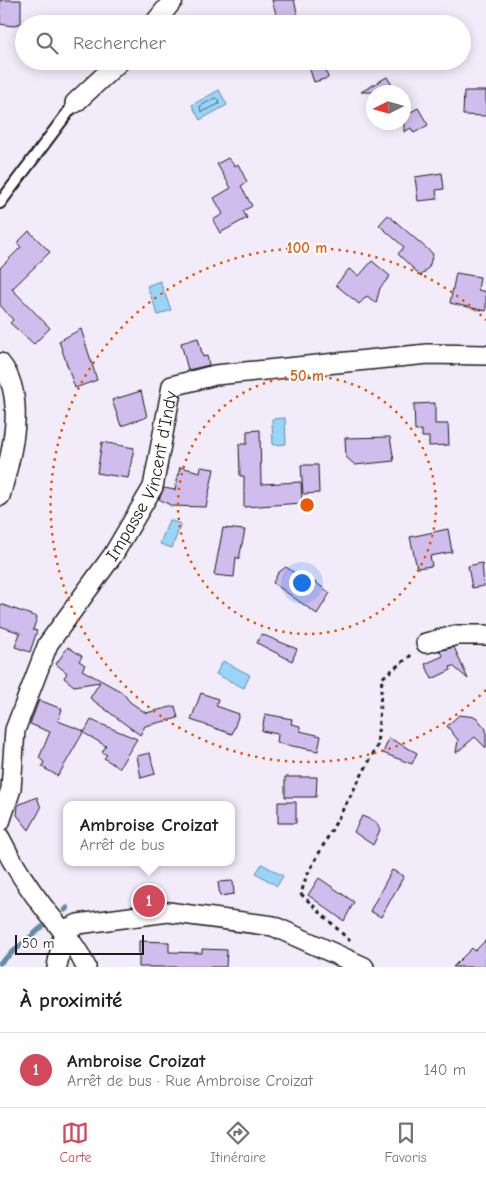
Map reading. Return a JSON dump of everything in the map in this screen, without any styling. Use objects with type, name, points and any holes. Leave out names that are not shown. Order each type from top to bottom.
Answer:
[{"type":"street","points":[[161,15],[172,0]]},
{"type":"street","points":[[75,103],[110,70]]},
{"type":"street","name":"Impasse Vincent d'Indy","points":[[0,822],[11,788],[14,730],[48,644],[113,555],[153,488],[172,386],[215,375],[428,354],[486,355]]},
{"type":"street","points":[[0,363],[7,371],[16,411],[12,456],[0,496]]},
{"type":"street","points":[[426,643],[457,635],[486,635]]},
{"type":"street","points":[[0,838],[5,861],[64,930],[78,950],[86,967]]},
{"type":"street","points":[[64,930],[78,924],[168,912],[273,926],[364,967]]},
{"type":"street","points":[[57,967],[64,930]]},
{"type":"lane","points":[[0,203],[75,103]]},
{"type":"path","points":[[354,945],[342,931],[314,909],[301,894],[306,877],[377,746],[382,678],[426,643]]},
{"type":"water","points":[[219,90],[227,105],[200,120],[192,105]]},
{"type":"water","points":[[160,281],[171,310],[158,315],[147,286]]},
{"type":"water","points":[[285,418],[286,444],[273,445],[272,419]]},
{"type":"water","points":[[169,520],[181,524],[172,548],[160,544]]},
{"type":"water","points":[[223,661],[250,675],[244,688],[216,674]]},
{"type":"water","points":[[262,864],[283,876],[277,886],[256,873]]},
{"type":"building","points":[[0,0],[21,0],[21,15],[15,15],[15,25],[0,24]]},
{"type":"building","points":[[272,0],[294,0],[298,15],[276,15]]},
{"type":"building","points":[[310,70],[326,70],[328,78],[314,82]]},
{"type":"building","points":[[387,77],[392,85],[373,85]]},
{"type":"building","points":[[464,91],[486,91],[486,116],[463,115]]},
{"type":"building","points":[[418,108],[428,125],[414,133],[411,128],[411,112]]},
{"type":"building","points":[[228,158],[235,166],[238,164],[247,182],[241,186],[252,206],[243,211],[247,218],[220,233],[213,220],[223,214],[214,198],[231,188],[217,164]]},
{"type":"building","points":[[442,173],[444,189],[436,190],[437,199],[418,201],[415,177]]},
{"type":"building","points":[[388,215],[433,254],[429,267],[421,276],[398,254],[404,247],[379,225]]},
{"type":"building","points":[[29,231],[50,252],[12,289],[50,328],[34,344],[10,323],[13,320],[0,305],[0,268],[21,247],[17,243]]},
{"type":"building","points":[[372,261],[390,276],[380,288],[376,303],[367,296],[359,304],[336,285],[349,269],[359,276]]},
{"type":"building","points":[[456,273],[480,277],[478,290],[486,292],[486,311],[450,303]]},
{"type":"building","points":[[81,329],[97,380],[75,388],[59,341]]},
{"type":"building","points":[[198,338],[203,357],[207,356],[209,365],[188,370],[181,343]]},
{"type":"building","points":[[141,391],[147,417],[121,426],[112,400]]},
{"type":"building","points":[[435,403],[435,424],[448,424],[449,445],[429,446],[429,437],[422,437],[422,430],[415,431],[414,404]]},
{"type":"building","points":[[260,430],[261,484],[301,482],[302,503],[244,507],[244,476],[240,476],[239,444],[247,444],[247,431]]},
{"type":"building","points":[[390,437],[394,461],[355,465],[346,457],[345,438]]},
{"type":"building","points":[[102,442],[134,448],[128,478],[97,473]]},
{"type":"building","points":[[301,465],[318,465],[319,493],[303,494]]},
{"type":"building","points":[[180,467],[200,472],[201,467],[214,469],[206,507],[172,506],[159,499],[164,488],[175,490]]},
{"type":"building","points":[[223,528],[245,530],[239,559],[236,557],[234,577],[214,575]]},
{"type":"building","points":[[448,529],[452,552],[430,556],[432,566],[417,568],[410,537]]},
{"type":"building","points":[[482,563],[484,586],[472,588],[468,566]]},
{"type":"building","points":[[286,567],[312,585],[315,582],[330,593],[317,614],[273,583],[278,573]]},
{"type":"building","points":[[0,604],[37,617],[33,630],[37,631],[30,652],[15,647],[20,633],[0,626]]},
{"type":"building","points":[[261,634],[297,649],[292,661],[257,643]]},
{"type":"building","points":[[68,647],[82,656],[79,661],[85,665],[82,670],[122,692],[130,702],[146,713],[175,706],[178,718],[145,726],[140,735],[90,698],[100,682],[74,686],[64,678],[67,673],[56,664]]},
{"type":"building","points":[[454,647],[468,679],[453,666],[450,667],[451,670],[432,679],[425,664],[443,656],[439,651]]},
{"type":"building","points":[[201,693],[218,699],[216,706],[239,714],[232,734],[191,720]]},
{"type":"building","points":[[39,700],[62,709],[58,721],[84,731],[58,776],[42,767],[44,762],[39,758],[50,732],[30,724]]},
{"type":"building","points":[[265,714],[292,719],[291,724],[300,726],[300,731],[321,736],[318,751],[277,743],[278,734],[262,731]]},
{"type":"building","points":[[459,715],[476,717],[486,729],[486,748],[475,737],[456,753],[458,740],[447,726]]},
{"type":"building","points":[[91,720],[137,739],[119,768],[104,758],[107,755],[102,752],[106,746],[84,733]]},
{"type":"building","points":[[389,738],[417,753],[412,764],[383,753]]},
{"type":"building","points":[[150,753],[155,774],[141,778],[137,756]]},
{"type":"building","points":[[285,777],[317,777],[316,797],[285,797]]},
{"type":"building","points":[[37,797],[41,808],[29,830],[17,815],[18,805]]},
{"type":"building","points":[[278,802],[296,802],[296,823],[278,823]]},
{"type":"building","points":[[362,816],[376,822],[380,830],[373,845],[354,832]]},
{"type":"building","points":[[392,870],[404,876],[381,917],[370,911]]},
{"type":"building","points":[[319,878],[354,902],[344,921],[308,895]]},
{"type":"building","points":[[233,881],[234,894],[220,896],[218,882]]},
{"type":"building","points":[[486,940],[486,967],[453,967],[472,948],[475,951]]},
{"type":"building","points":[[139,941],[169,942],[169,952],[202,953],[202,949],[227,950],[226,967],[139,967]]},
{"type":"waterway","points":[[0,963],[42,927]]},
{"type":"place","name":"Ambroise Croizat","points":[[149,901]]}]
